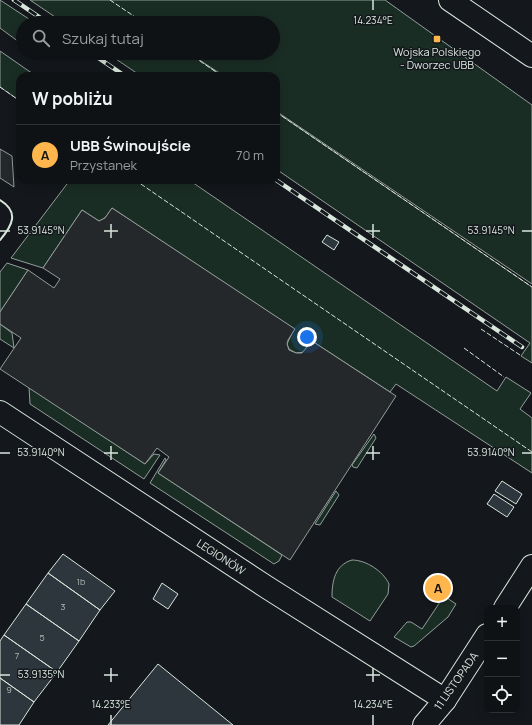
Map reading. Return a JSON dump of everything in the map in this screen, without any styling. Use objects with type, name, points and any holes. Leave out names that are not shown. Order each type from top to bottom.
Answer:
[{"type":"street","points":[[450,0],[532,56]]},
{"type":"street","name":"LEGIONÓW","points":[[0,412],[268,588],[445,700]]},
{"type":"street","points":[[506,605],[532,566]]},
{"type":"street","name":"11 LISTOPADA","points":[[424,725],[445,700],[484,640]]},
{"type":"green space","points":[[0,0],[24,16],[16,16],[16,40],[0,28]]},
{"type":"green space","points":[[30,0],[385,0],[532,105],[532,284],[280,114],[280,72],[218,72],[200,60],[280,60],[280,16],[54,16]]},
{"type":"green space","points":[[0,51],[30,72],[16,72],[16,98],[0,87]]},
{"type":"green space","points":[[117,60],[199,60],[216,72],[135,72]]},
{"type":"green space","points":[[280,115],[532,287],[532,363],[521,356],[530,343],[280,172]]},
{"type":"green space","points":[[67,184],[195,184],[497,391],[506,377],[531,393],[520,409],[532,418],[532,473],[396,384],[390,392],[312,341],[305,352],[296,353],[289,349],[287,344],[294,329],[112,208],[105,218],[99,221],[82,210],[43,268],[11,258]]},
{"type":"green space","points":[[7,263],[28,270],[0,312],[0,272]]},
{"type":"green space","points":[[0,324],[12,333],[14,348],[0,339]]},
{"type":"green space","points":[[29,387],[145,464],[154,454],[160,455],[144,479],[30,404]]},
{"type":"green space","points":[[374,434],[376,438],[357,468],[353,467],[352,465]]},
{"type":"green space","points":[[165,458],[166,460],[158,473],[282,555],[279,561],[274,564],[150,483]]},
{"type":"green space","points":[[336,491],[339,495],[320,525],[315,524]]},
{"type":"green space","points":[[357,560],[374,567],[383,575],[389,584],[388,594],[370,621],[332,597],[334,580],[338,570],[346,562]]},
{"type":"green space","points":[[444,596],[456,604],[448,617],[414,646],[411,647],[394,637],[407,622],[411,622],[422,629]]},
{"type":"shaded area","points":[[0,149],[12,156],[14,187],[0,178]]},
{"type":"shaded area","points":[[112,208],[295,329],[288,340],[287,344],[289,350],[296,353],[302,353],[312,341],[396,396],[290,560],[158,473],[169,457],[157,448],[145,464],[0,369],[21,338],[0,324],[0,312],[28,270],[54,288],[60,279],[43,268],[82,210],[99,221],[105,218]]},
{"type":"building","points":[[327,235],[339,242],[334,250],[322,242]]},
{"type":"building","points":[[502,481],[522,494],[516,504],[495,491]]},
{"type":"building","points":[[494,494],[514,507],[507,517],[487,504]]},
{"type":"building","points":[[63,554],[115,591],[100,610],[48,573]]},
{"type":"building","points":[[48,573],[100,610],[79,641],[26,604]]},
{"type":"building","points":[[162,583],[178,594],[168,609],[153,599]]},
{"type":"building","points":[[26,604],[79,641],[57,672],[4,635]]},
{"type":"building","points":[[4,635],[57,672],[34,702],[0,678],[0,641]]},
{"type":"building","points":[[158,664],[233,725],[108,725]]},
{"type":"building","points":[[0,678],[34,702],[19,725],[0,725]]},
{"type":"railway","points":[[14,0],[38,16]]},
{"type":"railway","points":[[101,60],[119,72]]},
{"type":"railway","points":[[280,183],[522,347]]},
{"type":"fence","points":[[110,0],[134,16]]},
{"type":"fence","points":[[198,60],[216,72]]},
{"type":"fence","points":[[0,87],[16,98]]},
{"type":"fence","points":[[280,115],[532,287]]},
{"type":"fence","points":[[141,184],[532,452]]},
{"type":"fence","points":[[481,329],[520,355]]},
{"type":"fence","points":[[464,348],[504,377]]},
{"type":"wall","points":[[0,200],[10,209],[12,214],[11,224],[0,240]]},
{"type":"place","name":"Wojska Polskiego - Dworzec UBB","points":[[437,39]]},
{"type":"place","name":"UBB Świnoujście","points":[[438,588]]}]
